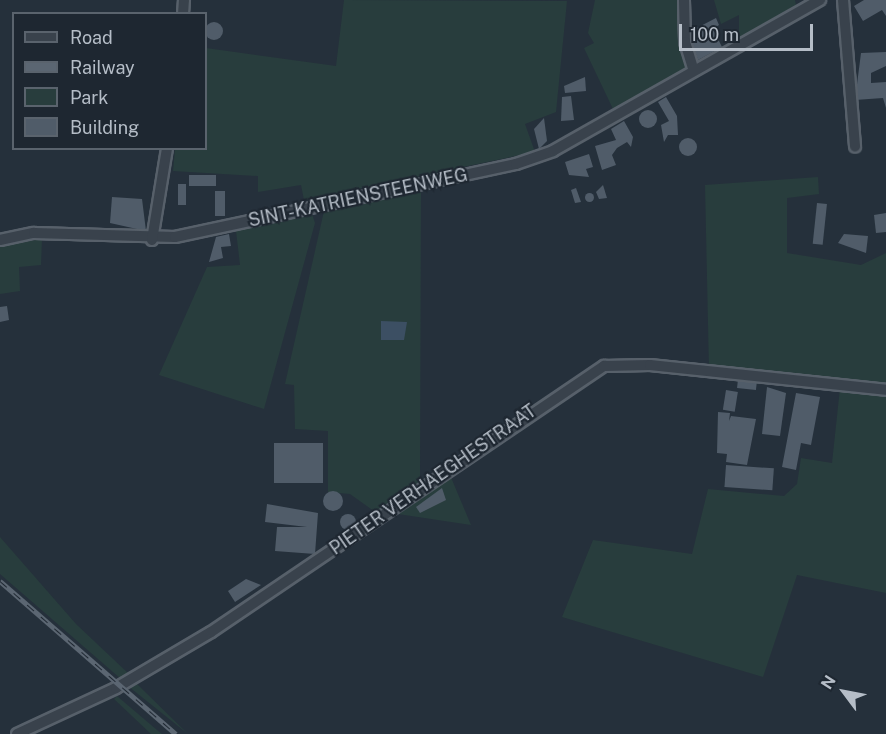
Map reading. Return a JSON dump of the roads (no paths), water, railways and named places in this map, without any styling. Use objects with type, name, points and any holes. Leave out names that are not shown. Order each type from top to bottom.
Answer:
[{"type":"street","points":[[684,0],[685,42],[694,71]]},
{"type":"street","name":"SINT-KATRIENSTEENWEG","points":[[0,240],[34,233],[152,240],[538,157],[820,0]]},
{"type":"street","points":[[843,0],[855,147]]},
{"type":"street","points":[[152,240],[167,150]]},
{"type":"street","name":"PIETER VERHAEGHESTRAAT","points":[[16,734],[116,688],[211,632],[604,366],[650,365],[886,390]]},
{"type":"water","points":[[381,321],[407,322],[404,340],[381,340]]},
{"type":"railway","points":[[0,581],[176,734]]}]
